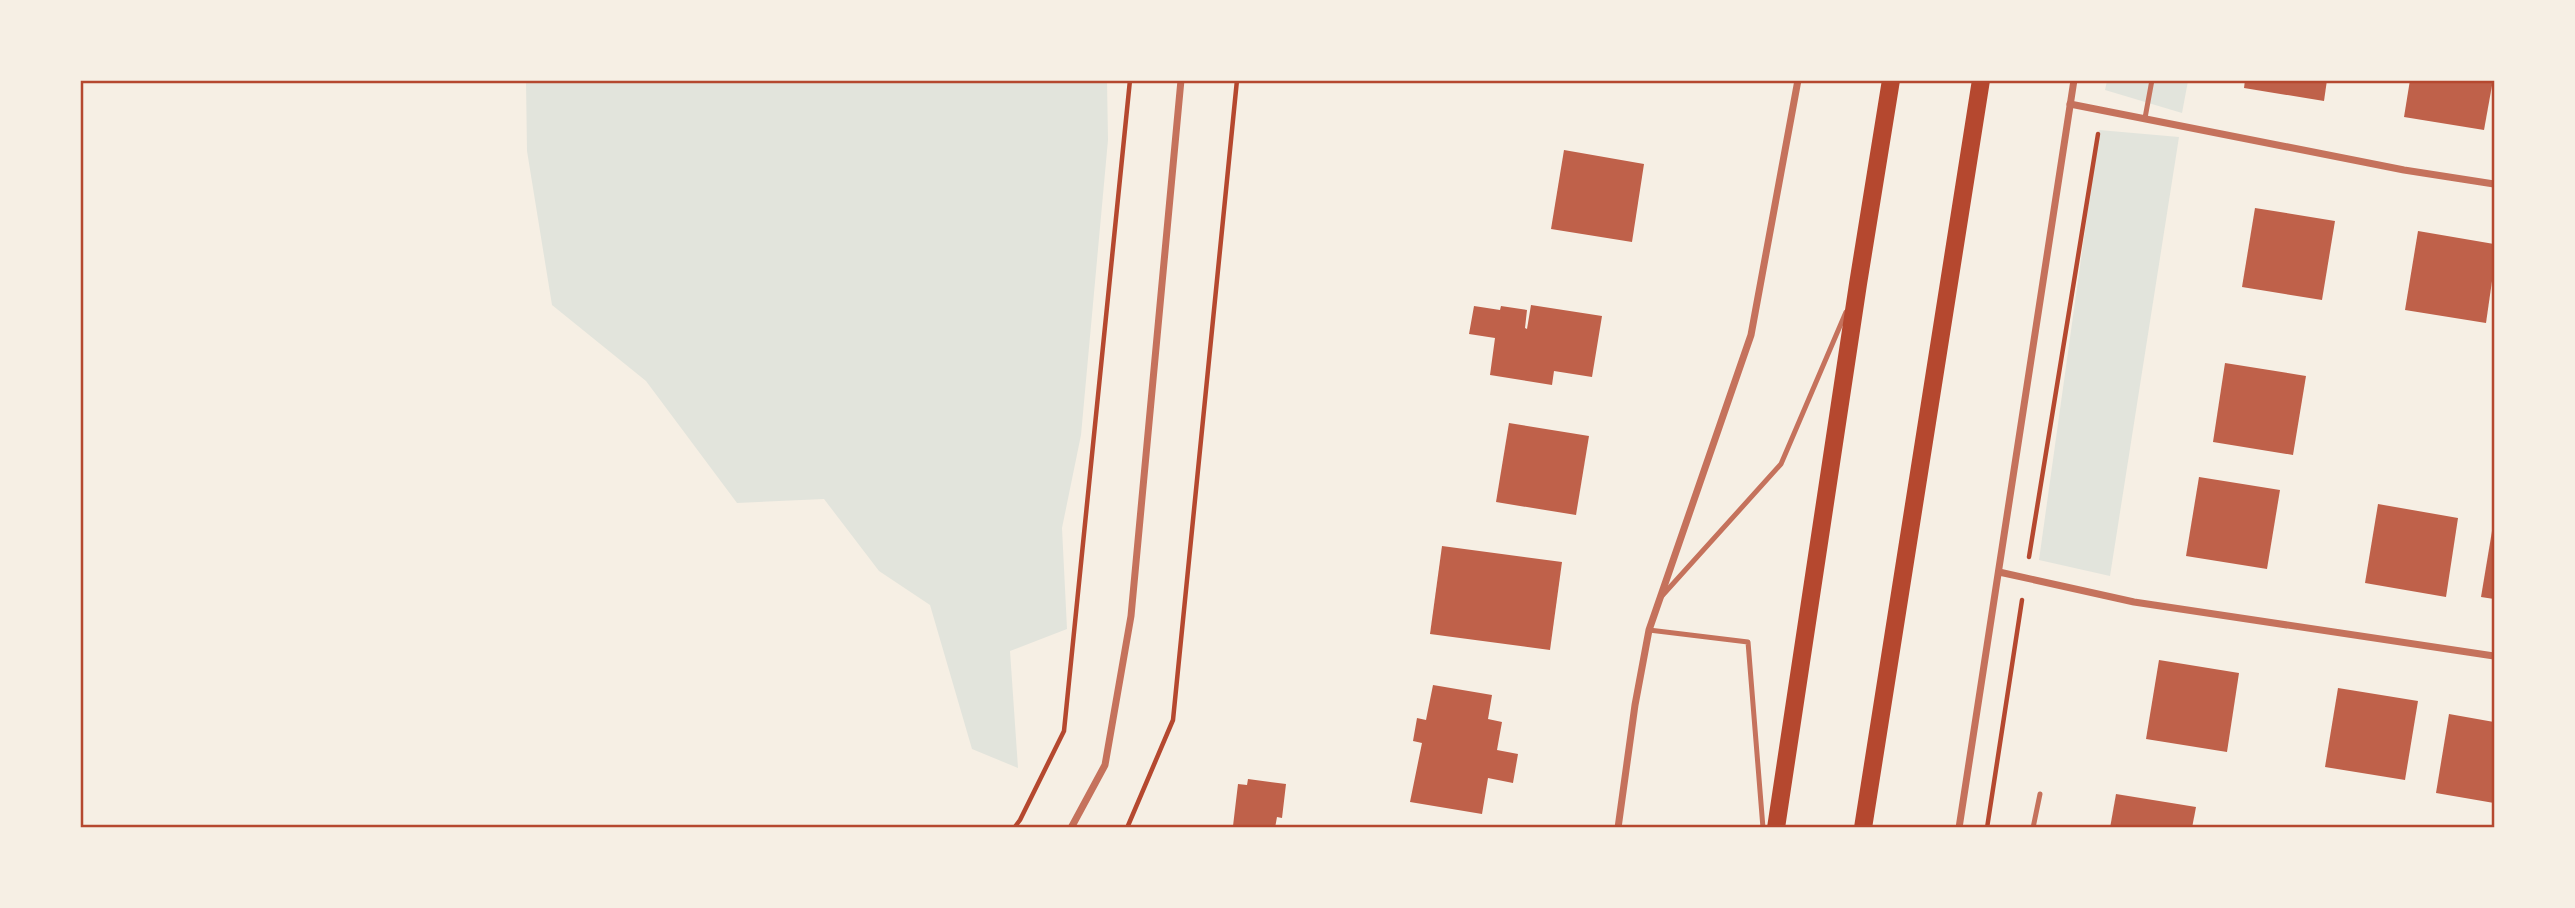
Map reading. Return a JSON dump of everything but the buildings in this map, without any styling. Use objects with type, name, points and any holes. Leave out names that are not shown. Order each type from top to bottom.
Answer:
[{"type":"main road","points":[[1776,828],[1891,80]]},
{"type":"main road","points":[[1863,828],[1981,80]]},
{"type":"street","points":[[1071,828],[1105,765],[1131,616],[1181,80]]},
{"type":"street","points":[[1618,828],[1634,705],[1648,630],[1751,335],[1798,80]]},
{"type":"street","points":[[1959,828],[2074,80]]},
{"type":"street","points":[[2070,104],[2404,170],[2494,184]]},
{"type":"street","points":[[1999,572],[2134,603],[2494,656]]},
{"type":"lane","points":[[2145,118],[2152,80]]},
{"type":"lane","points":[[1659,599],[1782,464],[1858,284]]},
{"type":"lane","points":[[1648,630],[1748,642],[1763,828]]},
{"type":"lane","points":[[2033,828],[2040,794]]},
{"type":"path","points":[[1014,828],[1064,731],[1130,80]]},
{"type":"path","points":[[1127,828],[1173,720],[1237,80]]},
{"type":"path","points":[[2028,562],[2099,130]]},
{"type":"path","points":[[1987,828],[2023,592]]},
{"type":"shaded area","points":[[526,81],[1107,81],[1108,140],[1081,435],[1062,528],[1067,629],[1010,651],[1018,768],[972,749],[930,605],[879,571],[824,499],[737,503],[646,381],[552,305],[527,151]]},
{"type":"shaded area","points":[[2107,81],[2188,81],[2182,113],[2105,90]]},
{"type":"shaded area","points":[[2099,130],[2179,137],[2110,576],[2039,560]]}]
